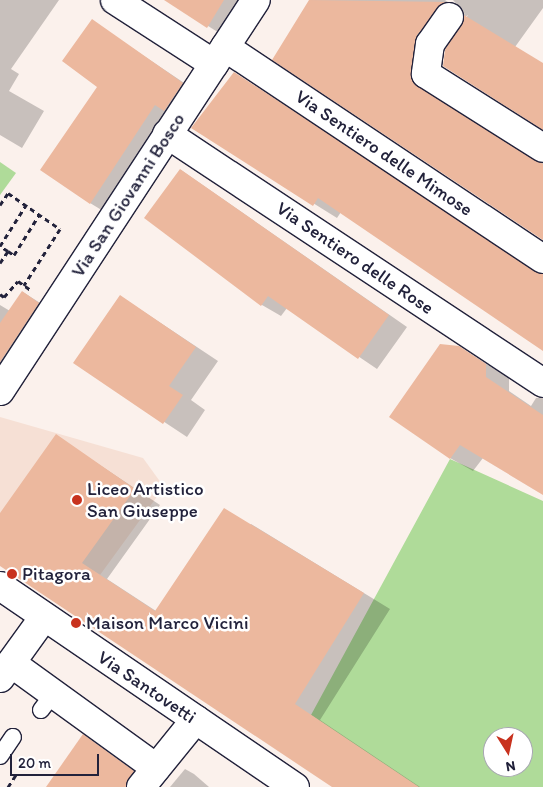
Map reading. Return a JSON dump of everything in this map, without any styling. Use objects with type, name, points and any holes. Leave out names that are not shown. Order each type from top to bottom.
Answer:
[{"type":"street","name":"Via Sentiero delle Mimose","points":[[115,0],[219,55],[543,259]]},
{"type":"street","name":"Via San Giovanni Bosco","points":[[0,391],[256,0]]},
{"type":"street","points":[[449,17],[430,44],[426,74],[543,148]]},
{"type":"street","name":"Via Sentiero delle Rose","points":[[167,134],[543,383]]},
{"type":"street","name":"Via Santovetti","points":[[0,586],[296,787]]},
{"type":"street","points":[[44,617],[5,671],[148,777],[196,719]]},
{"type":"lane","points":[[0,756],[13,737]]},
{"type":"path","points":[[0,205],[8,193],[60,229],[24,285]]},
{"type":"path","points":[[26,205],[0,246],[14,255],[39,215]]},
{"type":"path","points":[[0,263],[8,251]]},
{"type":"path","points":[[0,294],[4,297],[18,281],[56,306]]},
{"type":"shaded area","name":"Liceo Artistico San Giuseppe","points":[[0,417],[143,458],[164,487],[100,575],[0,513]]},
{"type":"green space","points":[[0,162],[16,173],[0,195]]},
{"type":"green space","points":[[450,459],[543,501],[543,787],[414,787],[311,715]]},
{"type":"building","points":[[164,0],[224,0],[207,28]]},
{"type":"building","points":[[309,0],[446,2],[417,35],[412,80],[543,164],[543,240],[272,60]]},
{"type":"building","points":[[464,15],[543,63],[543,130],[443,66],[445,50]]},
{"type":"building","points":[[92,19],[183,83],[164,111],[155,105],[90,204],[40,170],[97,87],[62,61]]},
{"type":"building","points":[[234,72],[543,274],[543,351],[318,198],[313,206],[191,128]]},
{"type":"building","points":[[180,169],[389,315],[358,359],[268,296],[261,306],[144,218]]},
{"type":"building","points":[[22,291],[39,303],[0,362],[0,323]]},
{"type":"building","points":[[120,295],[196,347],[169,386],[183,395],[163,424],[73,363]]},
{"type":"building","points":[[440,344],[459,346],[486,364],[486,377],[543,415],[543,495],[460,445],[450,459],[389,417]]},
{"type":"building","points":[[56,434],[135,489],[82,563],[155,611],[224,508],[364,593],[295,704],[419,787],[332,787],[0,566],[0,513]]},
{"type":"building","points":[[83,734],[134,771],[126,787],[46,787]]},
{"type":"place","name":"Liceo Artistico San Giuseppe","points":[[77,500]]},
{"type":"place","name":"Pitagora","points":[[12,574]]},
{"type":"place","name":"Maison Marco Vicini","points":[[76,623]]}]
